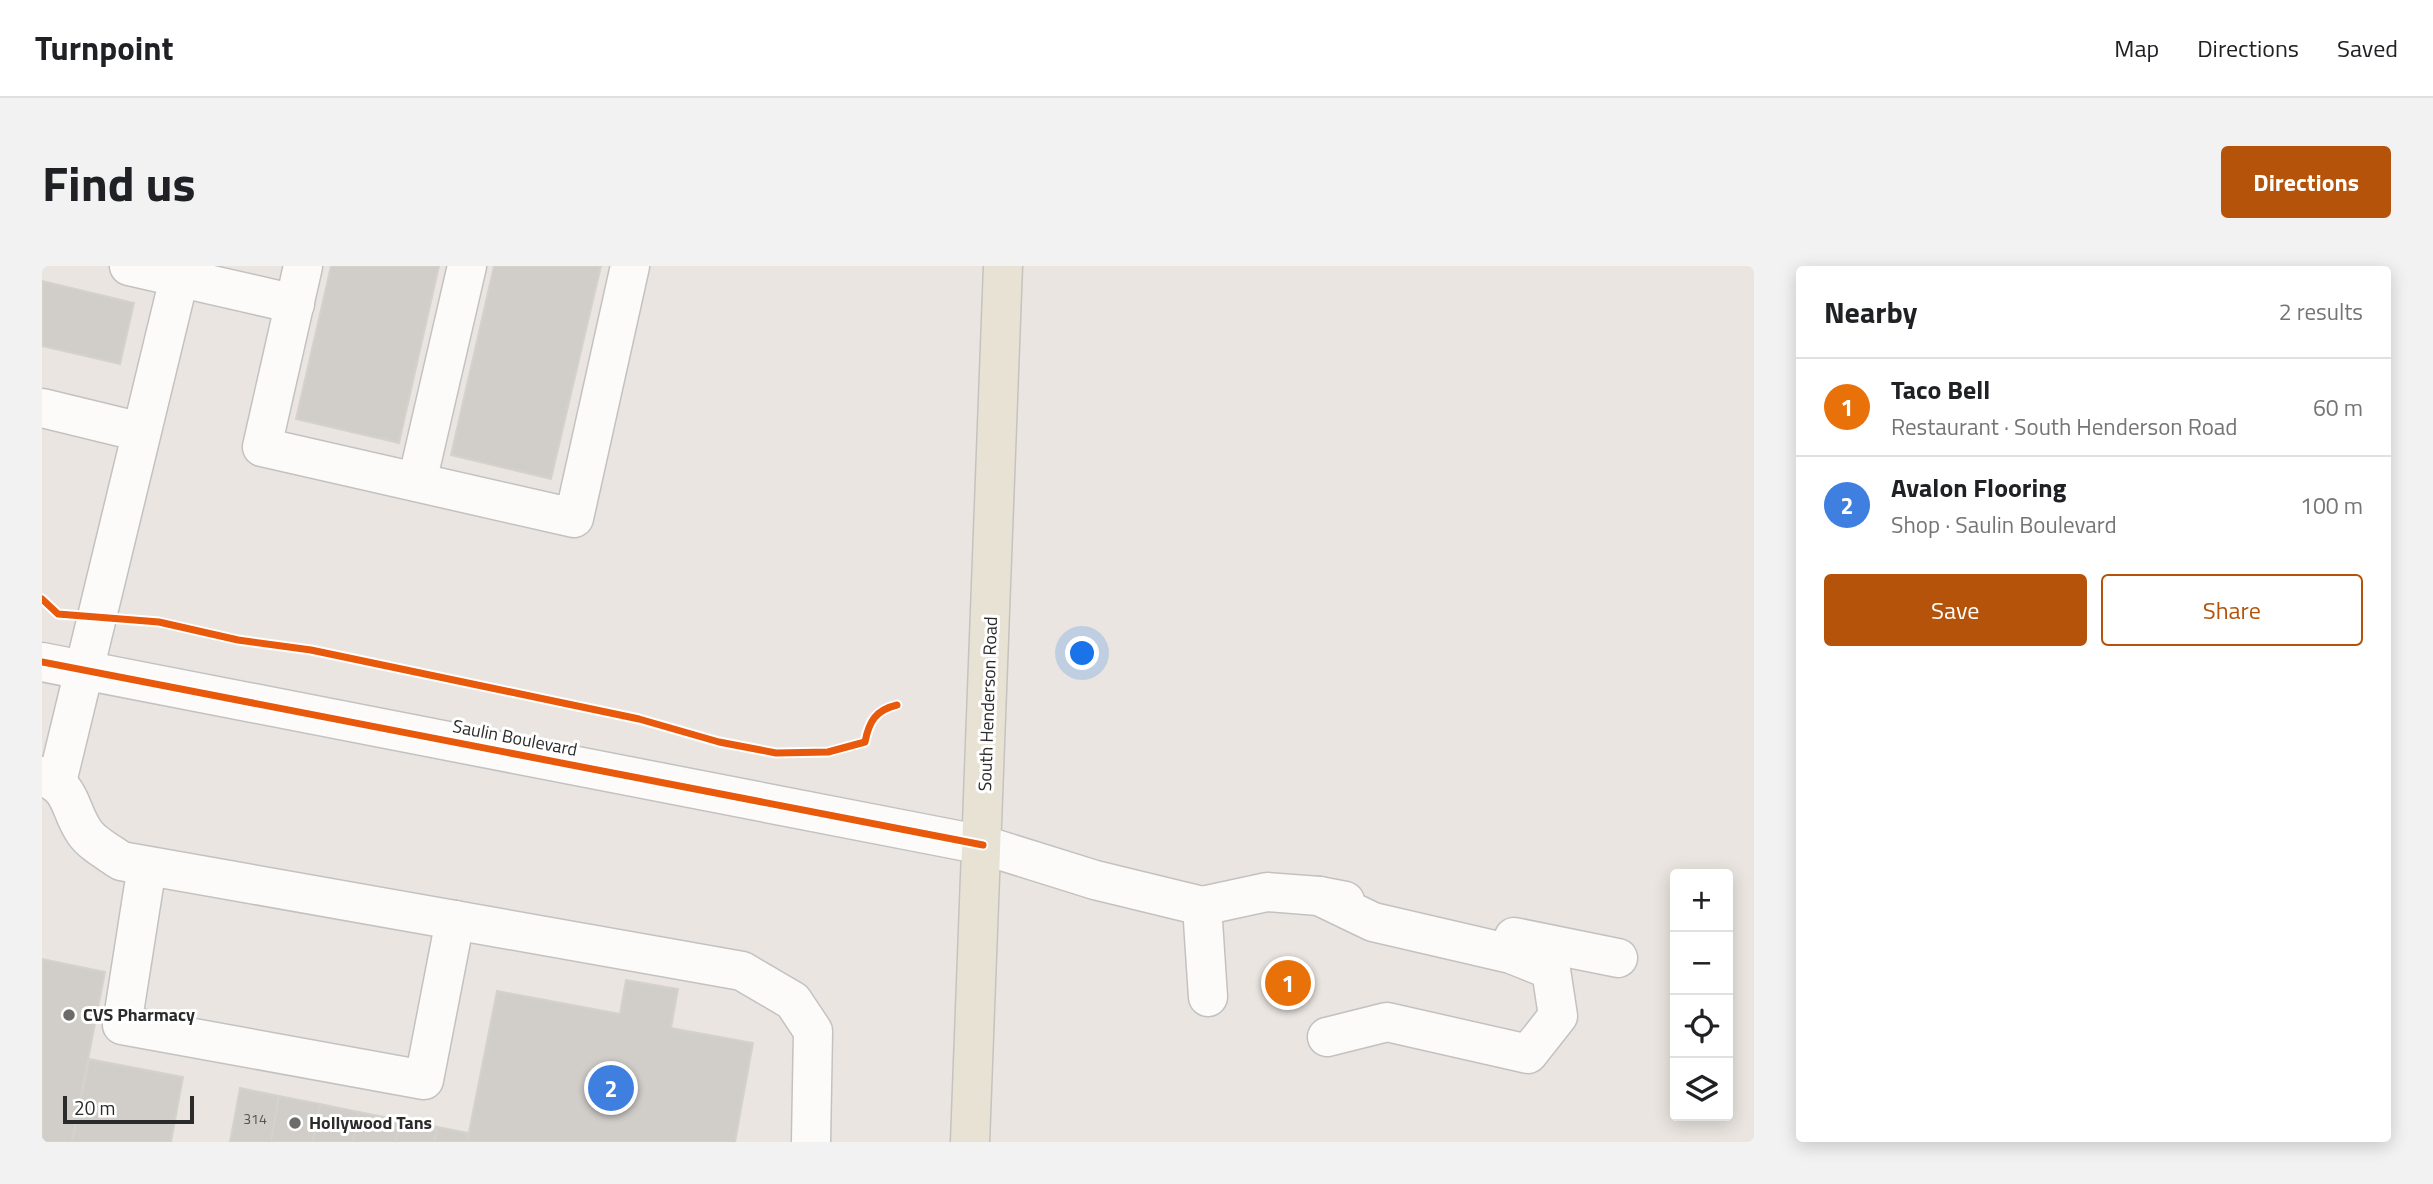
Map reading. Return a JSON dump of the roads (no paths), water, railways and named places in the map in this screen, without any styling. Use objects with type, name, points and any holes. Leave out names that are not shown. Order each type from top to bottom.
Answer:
[{"type":"main road","name":"South Henderson Road","points":[[970,1142],[1003,266]]},
{"type":"street","points":[[129,266],[180,272],[295,304]]},
{"type":"street","points":[[303,266],[262,447],[574,518],[630,266]]},
{"type":"street","points":[[416,482],[467,266]]},
{"type":"street","points":[[180,272],[84,670],[50,779],[67,794],[86,834],[121,862],[742,971],[793,1001],[813,1031],[811,1142]]},
{"type":"street","points":[[42,408],[141,432]]},
{"type":"street","name":"Saulin Boulevard","points":[[42,662],[983,845],[1095,880],[1202,906]]},
{"type":"street","points":[[147,866],[122,1025],[424,1080],[455,920]]},
{"type":"street","points":[[1208,997],[1202,906],[1267,892],[1319,896],[1618,958]]},
{"type":"street","points":[[1319,896],[1373,922],[1511,954],[1551,970],[1559,1016],[1528,1054],[1387,1022],[1327,1037]]},
{"type":"place","name":"Taco Bell","points":[[1288,983]]},
{"type":"place","name":"CVS Pharmacy","points":[[69,1015]]},
{"type":"place","name":"Avalon Flooring","points":[[611,1088]]},
{"type":"place","name":"Hollywood Tans","points":[[295,1123]]}]
